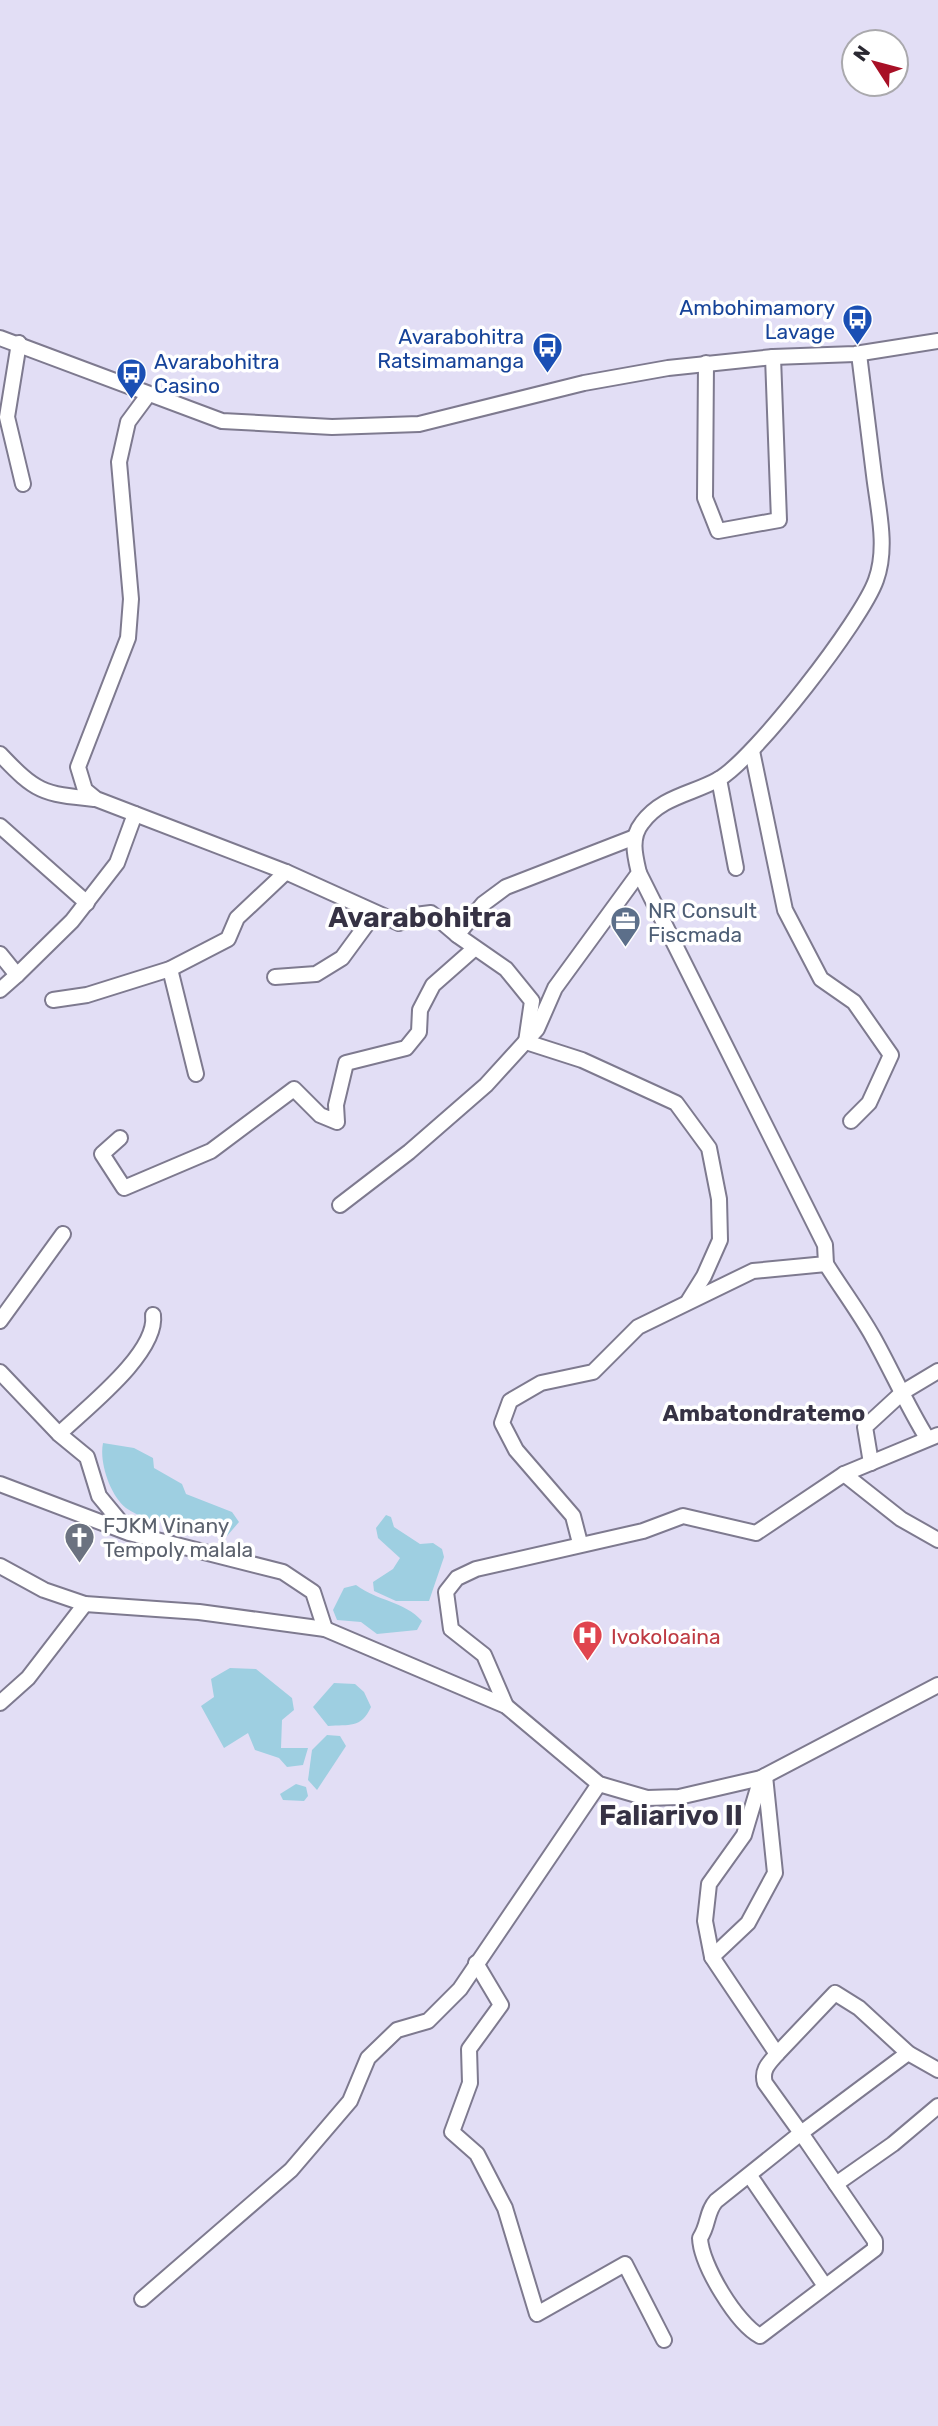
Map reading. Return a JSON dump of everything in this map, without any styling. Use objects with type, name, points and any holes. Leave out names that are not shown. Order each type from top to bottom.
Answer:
[{"type":"street","points":[[0,338],[222,421],[332,427],[419,424],[584,383],[706,363],[859,354],[938,341]]},
{"type":"street","points":[[19,343],[6,417],[23,484]]},
{"type":"street","points":[[457,935],[483,904],[506,887],[635,836],[654,808],[719,779],[752,751],[827,659],[858,612],[878,573],[882,541],[859,354]]},
{"type":"street","points":[[706,363],[705,498],[718,531],[779,520],[773,357]]},
{"type":"street","points":[[96,799],[85,790],[78,767],[128,638],[131,598],[119,462],[128,422],[148,395]]},
{"type":"street","points":[[752,751],[785,910],[821,979],[854,1002],[891,1055],[869,1103],[851,1121]]},
{"type":"street","points":[[0,754],[33,787],[51,794],[96,799],[286,872],[398,923],[415,915],[431,913],[506,969],[532,1001],[526,1042]]},
{"type":"street","points":[[719,779],[736,868]]},
{"type":"street","points":[[0,990],[87,903],[117,863],[135,814]]},
{"type":"street","points":[[0,826],[87,903]]},
{"type":"street","points":[[506,1706],[484,1655],[450,1629],[446,1592],[457,1578],[476,1569],[580,1543],[643,1531],[684,1517],[756,1533],[844,1475],[932,1437],[910,1414],[903,1392],[871,1334],[825,1264],[825,1245],[639,873],[635,836]]},
{"type":"street","points":[[53,1000],[87,995],[170,969],[228,939],[237,918],[286,872]]},
{"type":"street","points":[[340,1205],[409,1152],[486,1085],[526,1042],[537,1029],[555,988],[574,959],[639,873]]},
{"type":"street","points":[[275,977],[316,974],[342,958],[375,913]]},
{"type":"street","points":[[120,1138],[102,1154],[124,1188],[211,1151],[294,1089],[320,1115],[337,1122],[336,1105],[346,1063],[406,1048],[419,1032],[420,1010],[433,985],[475,948]]},
{"type":"street","points":[[0,954],[17,975]]},
{"type":"street","points":[[170,969],[196,1074]]},
{"type":"street","points":[[526,1042],[582,1060],[676,1103],[709,1148],[719,1199],[720,1240],[704,1276],[688,1301]]},
{"type":"street","points":[[0,1321],[63,1234]]},
{"type":"street","points":[[580,1543],[573,1516],[516,1450],[502,1423],[510,1401],[541,1383],[593,1372],[638,1326],[753,1271],[825,1264]]},
{"type":"street","points":[[59,1434],[138,1357],[152,1332],[153,1315]]},
{"type":"street","points":[[871,1463],[865,1427],[903,1392],[938,1371]]},
{"type":"street","points":[[0,1372],[59,1434],[87,1457],[99,1496],[129,1533]]},
{"type":"street","points":[[844,1475],[901,1519],[938,1540]]},
{"type":"street","points":[[0,1484],[129,1533],[284,1572],[313,1592],[325,1629]]},
{"type":"street","points":[[0,1566],[44,1590],[85,1604],[199,1612],[325,1629],[506,1706],[599,1784],[636,1796],[679,1797],[763,1777],[938,1685]]},
{"type":"street","points":[[0,1703],[28,1678],[85,1604]]},
{"type":"street","points":[[712,1957],[748,1923],[775,1873],[763,1777]]},
{"type":"street","points":[[763,1777],[744,1835],[709,1884],[705,1921],[712,1957],[777,2054]]},
{"type":"street","points":[[142,2299],[291,2170],[350,2101],[368,2058],[397,2030],[428,2021],[460,1989],[599,1784]]},
{"type":"street","points":[[476,1963],[501,2005],[469,2049],[470,2083],[452,2132],[477,2154],[505,2208],[537,2314],[625,2264],[664,2340]]},
{"type":"street","points":[[908,2053],[801,2133],[709,2209],[708,2224],[700,2238],[705,2256],[733,2311],[747,2329],[760,2336],[877,2244],[801,2133],[765,2083],[763,2075],[766,2066],[835,1993],[859,2008],[908,2053],[938,2070]]},
{"type":"street","points":[[836,2184],[893,2144],[938,2106]]},
{"type":"street","points":[[750,2176],[825,2286]]},
{"type":"water","points":[[103,1443],[134,1448],[153,1458],[154,1468],[182,1484],[186,1494],[232,1512],[239,1522],[227,1536],[204,1531],[199,1522],[168,1518],[151,1521],[132,1512],[120,1502],[111,1487],[104,1468]]},
{"type":"water","points":[[386,1515],[391,1517],[394,1527],[420,1544],[433,1543],[442,1549],[444,1557],[429,1601],[396,1601],[374,1591],[373,1582],[393,1569],[400,1558],[378,1538],[376,1528]]},
{"type":"water","points":[[356,1585],[415,1614],[422,1621],[417,1630],[377,1634],[361,1622],[337,1620],[333,1610],[344,1588]]},
{"type":"water","points":[[230,1668],[256,1669],[292,1698],[294,1710],[282,1720],[281,1748],[308,1748],[303,1765],[287,1767],[279,1758],[255,1750],[248,1733],[224,1748],[201,1706],[214,1697],[211,1679]]},
{"type":"water","points":[[334,1683],[355,1684],[364,1692],[371,1707],[359,1722],[328,1726],[313,1707]]},
{"type":"water","points":[[327,1735],[340,1736],[346,1746],[317,1790],[308,1780],[312,1750]]},
{"type":"water","points":[[296,1784],[306,1787],[308,1796],[304,1801],[283,1800],[280,1794]]},
{"type":"place","name":"Ambohimamory Lavage","points":[[858,346]]},
{"type":"place","name":"Avarabohitra Ratsimamanga","points":[[547,375]]},
{"type":"place","name":"Avarabohitra Casino","points":[[131,400]]},
{"type":"place","name":"NR Consult Fiscmada","points":[[625,949]]},
{"type":"place","name":"FJKM Vinany Tempoly malala","points":[[80,1564]]},
{"type":"place","name":"Ivokoloaina","points":[[588,1663]]},
{"type":"district","name":"Avarabohitra","points":[[420,917]]},
{"type":"district","name":"Ambatondratemo","points":[[764,1413]]},
{"type":"district","name":"Faliarivo II","points":[[671,1815]]}]
